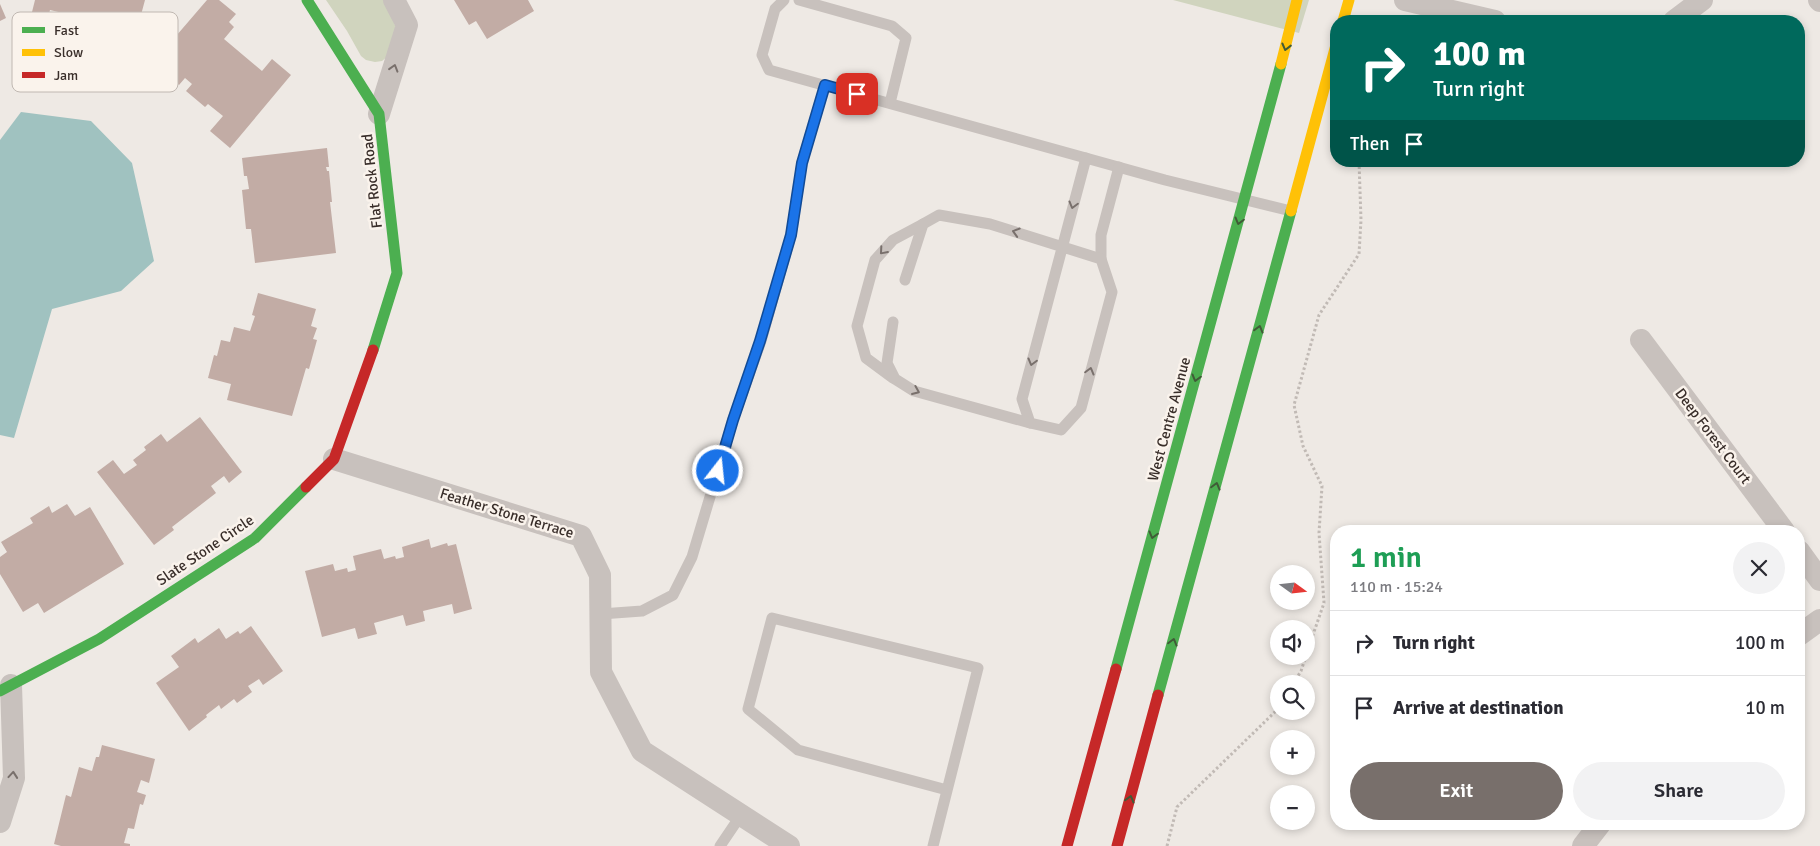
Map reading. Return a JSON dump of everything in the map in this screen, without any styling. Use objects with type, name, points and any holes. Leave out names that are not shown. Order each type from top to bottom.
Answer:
[{"type":"main road","name":"Flat Rock Road","points":[[307,0],[379,114],[397,273],[365,375]]},
{"type":"main road","name":"West Centre Avenue","points":[[1067,846],[1273,99],[1297,0]]},
{"type":"main road","points":[[1345,15],[1349,0]]},
{"type":"main road","points":[[1118,846],[1330,68]]},
{"type":"main road","name":"Slate Stone Circle","points":[[5,688],[99,639],[255,538],[334,459],[365,375]]},
{"type":"street","points":[[379,114],[407,24],[394,0]]},
{"type":"street","points":[[1405,0],[1469,15]]},
{"type":"street","points":[[1682,15],[1702,0]]},
{"type":"street","name":"Deep Forest Court","points":[[1641,340],[1780,525]]},
{"type":"street","name":"Feather Stone Terrace","points":[[334,459],[581,536],[600,575],[601,672],[642,751],[789,846]]},
{"type":"street","points":[[1805,560],[1820,580]]},
{"type":"street","points":[[1805,631],[1820,620]]},
{"type":"street","points":[[0,822],[14,778],[5,688]]},
{"type":"street","points":[[1583,846],[1595,830]]},
{"type":"lane","points":[[784,0],[775,9],[762,55],[769,70],[1119,167],[1291,211]]},
{"type":"lane","points":[[799,0],[892,26],[906,38],[890,103]]},
{"type":"lane","points":[[601,614],[642,611],[673,595],[692,557],[733,420],[760,341],[791,235],[802,163],[825,85]]},
{"type":"lane","points":[[1030,423],[1022,399],[1086,158]]},
{"type":"lane","points":[[1101,259],[990,224],[939,215],[893,240],[875,260],[857,326],[866,358],[914,391],[1061,430],[1080,408],[1112,292],[1101,259],[1101,235],[1119,167]]},
{"type":"lane","points":[[905,280],[923,224]]},
{"type":"lane","points":[[893,322],[887,363],[895,379]]},
{"type":"lane","points":[[933,846],[978,668],[772,618],[748,709],[798,750],[947,790]]},
{"type":"lane","points":[[720,846],[741,815]]},
{"type":"path","points":[[1315,629],[1324,602],[1318,533],[1322,486],[1303,446],[1294,404],[1319,315],[1359,254],[1361,220],[1359,167]]},
{"type":"path","points":[[1166,846],[1177,807],[1270,717]]},
{"type":"green space","points":[[326,0],[388,0],[396,29],[388,56],[382,61],[375,62],[366,60],[361,56]]},
{"type":"green space","points":[[1173,0],[1309,0],[1299,33]]},
{"type":"water","points":[[21,112],[91,121],[132,163],[154,261],[121,291],[52,309],[14,438],[0,435],[0,140]]},
{"type":"building","points":[[35,0],[145,0],[142,12],[58,12],[50,10],[49,12],[32,12]]},
{"type":"building","points":[[207,0],[219,0],[236,14],[229,22],[234,27],[224,39],[262,71],[272,59],[291,75],[230,148],[210,131],[223,116],[208,104],[205,107],[186,91],[192,84],[185,78],[178,84],[178,34]]},
{"type":"building","points":[[454,0],[528,0],[534,11],[487,39],[476,21],[469,25]]},
{"type":"building","points":[[0,4],[6,18],[0,21]]},
{"type":"building","points":[[327,148],[329,167],[326,167],[327,171],[329,171],[332,202],[330,202],[336,253],[255,263],[251,229],[246,229],[242,190],[249,189],[247,176],[244,176],[242,158]]},
{"type":"building","points":[[258,293],[316,309],[311,326],[317,328],[313,339],[317,340],[309,369],[306,368],[292,416],[227,400],[231,384],[208,378],[214,355],[217,356],[221,340],[230,342],[234,327],[250,331],[255,316],[252,315]]},
{"type":"building","points":[[200,417],[242,472],[229,483],[224,476],[211,486],[216,493],[172,527],[174,530],[154,545],[97,472],[113,460],[124,474],[137,465],[133,460],[146,450],[144,447],[161,434],[167,442]]},
{"type":"building","points":[[67,504],[75,516],[90,507],[124,564],[44,613],[38,603],[23,612],[0,574],[0,557],[7,552],[1,542],[33,523],[30,518],[49,506],[52,513]]},
{"type":"building","points":[[429,539],[431,548],[447,543],[448,546],[456,544],[472,609],[454,614],[452,604],[423,611],[425,621],[406,626],[403,615],[374,623],[377,634],[358,639],[355,628],[322,637],[305,571],[333,564],[335,571],[347,568],[348,572],[356,570],[353,556],[381,549],[384,559],[395,556],[396,559],[404,557],[402,547]]},
{"type":"building","points":[[251,626],[283,671],[263,685],[259,679],[248,686],[252,692],[237,703],[234,699],[221,709],[219,705],[189,731],[156,683],[179,667],[171,656],[195,638],[198,643],[219,628],[226,639],[238,631],[240,634]]},
{"type":"building","points":[[102,745],[155,759],[149,783],[141,780],[137,792],[146,795],[143,805],[140,804],[134,829],[128,828],[124,843],[130,844],[130,846],[61,846],[54,844],[66,795],[71,797],[79,767],[92,771],[96,757],[99,757]]},
{"type":"traffic: fast","points":[[307,0],[379,114],[397,273],[373,350]]},
{"type":"traffic: fast","points":[[1116,669],[1281,64]]},
{"type":"traffic: fast","points":[[1158,695],[1291,211]]},
{"type":"traffic: fast","points":[[0,691],[99,639],[255,538],[306,487]]},
{"type":"traffic: slow","points":[[1281,64],[1297,0]]},
{"type":"traffic: slow","points":[[1345,15],[1349,0]]},
{"type":"traffic: slow","points":[[1291,211],[1330,67]]},
{"type":"traffic: jam","points":[[306,487],[334,459],[373,350]]},
{"type":"traffic: jam","points":[[1067,846],[1116,669]]},
{"type":"traffic: jam","points":[[1117,846],[1158,695]]},
{"type":"route","points":[[718,471],[760,341],[791,235],[802,163],[825,85],[857,94]]}]
